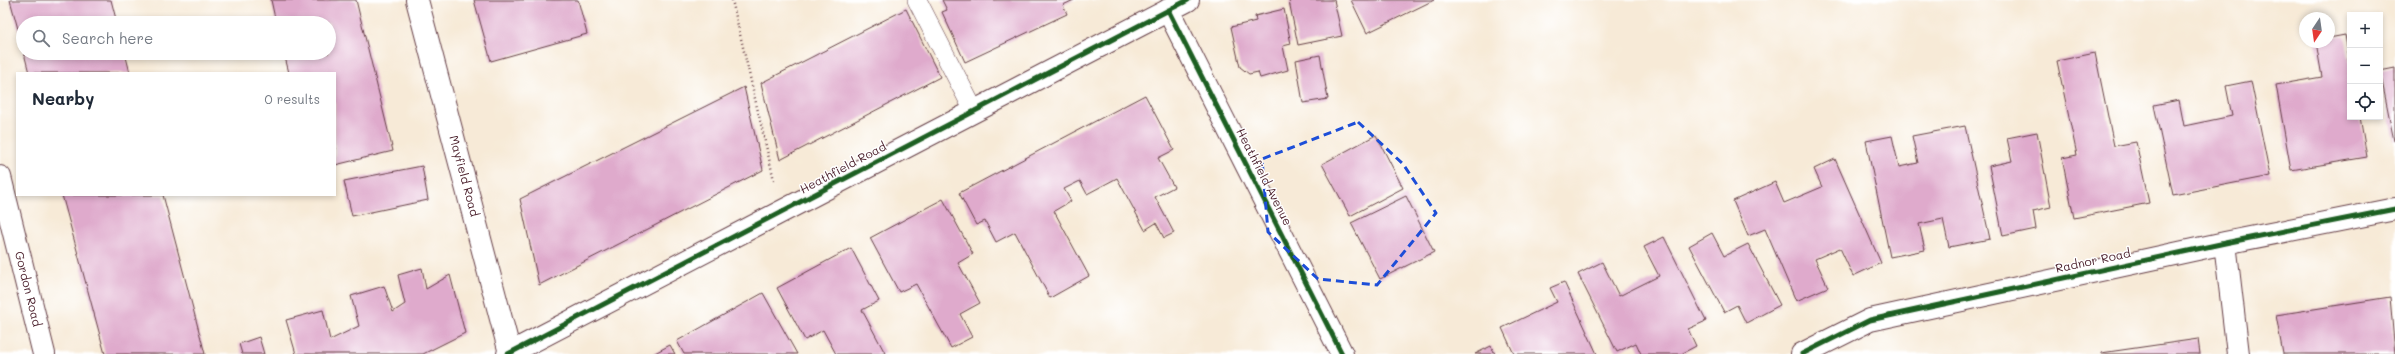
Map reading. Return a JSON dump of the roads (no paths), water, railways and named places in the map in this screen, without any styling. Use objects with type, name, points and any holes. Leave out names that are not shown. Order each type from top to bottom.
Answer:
[{"type":"street","name":"Mayfield Road","points":[[417,0],[509,353]]},
{"type":"street","name":"Heathfield Road","points":[[509,353],[1188,0]]},
{"type":"street","name":"Heathfield Avenue","points":[[1168,10],[1342,354]]},
{"type":"street","name":"Gordon Road","points":[[0,177],[44,354]]},
{"type":"street","name":"Radnor Road","points":[[1802,354],[1870,320],[2225,243],[2395,209]]},
{"type":"street","points":[[2225,243],[2238,354]]},
{"type":"lane","points":[[917,0],[974,111]]}]
